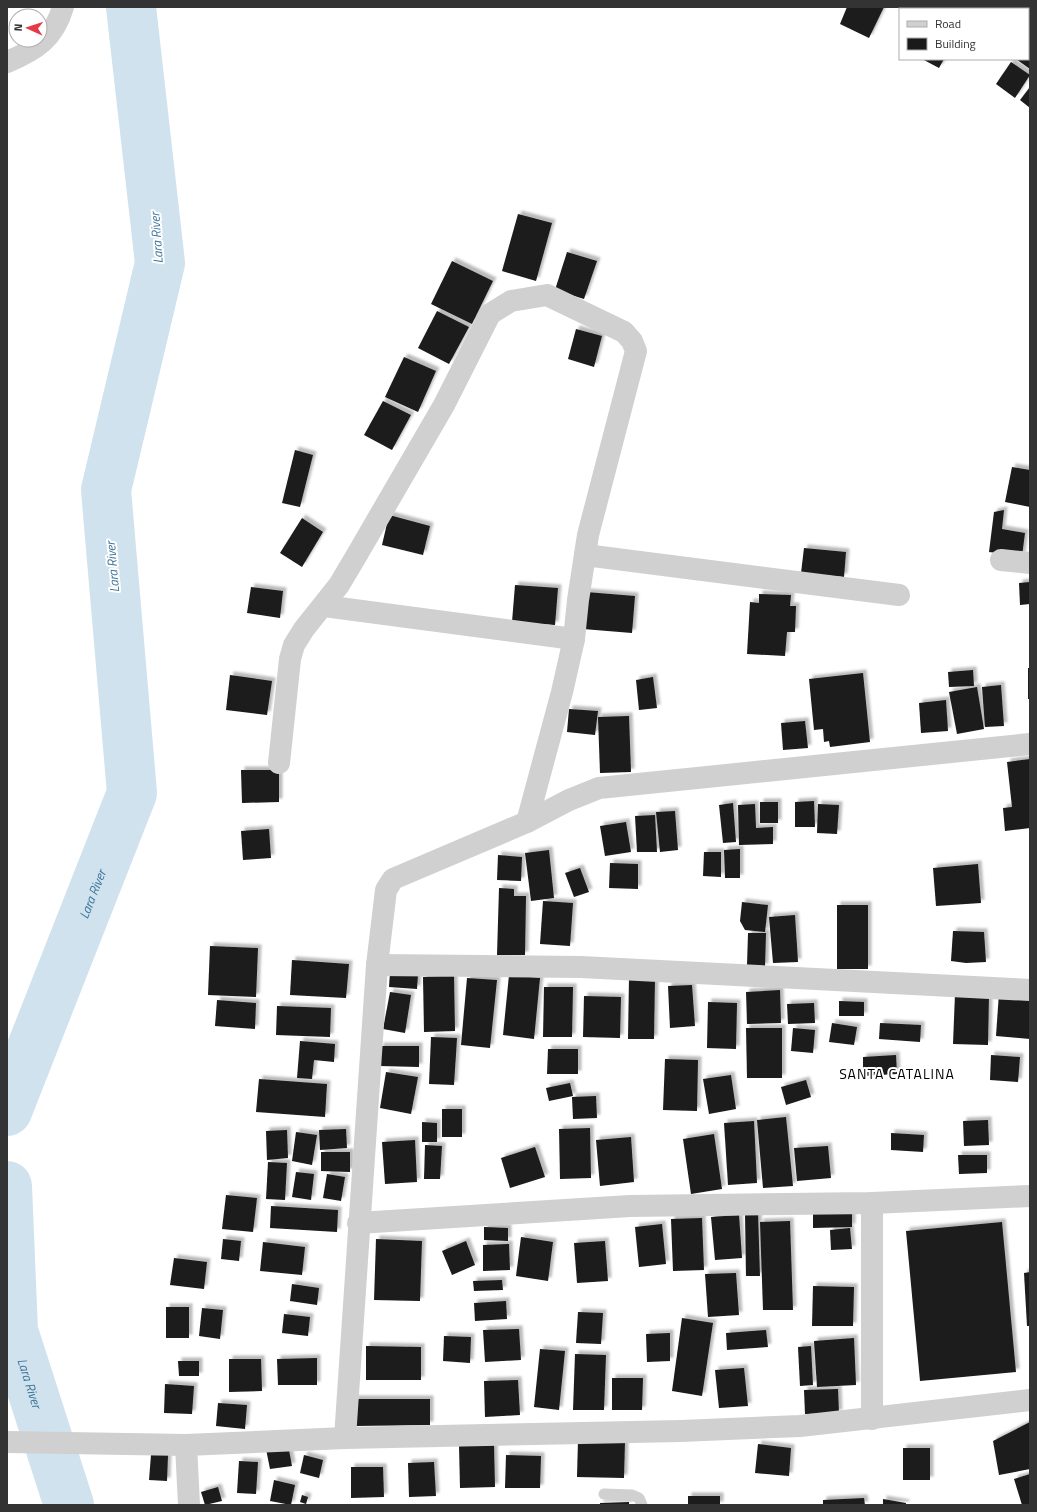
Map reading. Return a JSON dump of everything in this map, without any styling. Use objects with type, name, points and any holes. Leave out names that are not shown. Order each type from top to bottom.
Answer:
[{"type":"street","points":[[7,62],[44,43],[59,22],[63,7]]},
{"type":"street","points":[[279,763],[290,659],[294,645],[304,629],[324,606],[354,560],[444,406],[490,314],[511,301],[547,295],[624,332],[632,341],[636,351],[588,535],[578,600],[574,639],[562,692],[527,822]]},
{"type":"street","points":[[585,555],[899,595]]},
{"type":"street","points":[[1000,560],[1030,563]]},
{"type":"street","points":[[324,606],[574,639]]},
{"type":"street","points":[[345,1438],[358,1223],[377,965],[386,890],[393,879],[527,822],[569,800],[599,788],[1030,744]]},
{"type":"street","points":[[377,965],[581,967],[1030,990]]},
{"type":"street","points":[[358,1223],[630,1206],[872,1204],[1030,1196]]},
{"type":"street","points":[[872,1204],[872,1419]]},
{"type":"street","points":[[7,1442],[186,1445],[345,1438],[681,1431],[800,1426],[1030,1400]]},
{"type":"street","points":[[186,1445],[189,1505]]},
{"type":"lane","points":[[604,1494],[632,1495],[639,1498],[642,1505]]},
{"type":"building","points":[[847,7],[884,7],[869,38],[840,24]]},
{"type":"building","points":[[910,7],[938,7],[938,8]]},
{"type":"building","points":[[1030,7],[1030,15],[1029,16],[1029,8],[992,8]]},
{"type":"building","points":[[1029,22],[1030,23],[1030,69],[1017,60],[1029,60]]},
{"type":"building","points":[[924,60],[943,60],[939,68]]},
{"type":"building","points":[[1011,62],[1030,75],[1015,98],[996,84]]},
{"type":"building","points":[[1030,87],[1030,108],[1020,100]]},
{"type":"building","points":[[518,214],[552,223],[536,281],[502,271]]},
{"type":"building","points":[[567,252],[597,261],[584,299],[555,290]]},
{"type":"building","points":[[452,261],[493,281],[472,324],[431,304]]},
{"type":"building","points":[[437,311],[469,327],[449,364],[418,348]]},
{"type":"building","points":[[576,329],[602,336],[594,367],[568,359]]},
{"type":"building","points":[[404,357],[436,371],[418,412],[385,397]]},
{"type":"building","points":[[383,401],[411,415],[392,450],[364,435]]},
{"type":"building","points":[[295,450],[313,455],[300,507],[282,503]]},
{"type":"building","points":[[1012,467],[1030,470],[1030,507],[1005,502]]},
{"type":"building","points":[[1004,510],[1002,529],[1025,533],[1022,556],[989,552],[994,512]]},
{"type":"building","points":[[389,515],[430,526],[423,555],[382,545]]},
{"type":"building","points":[[302,518],[323,532],[302,567],[280,553]]},
{"type":"building","points":[[804,548],[846,552],[844,577],[801,573]]},
{"type":"building","points":[[1030,582],[1030,604],[1020,605],[1019,583]]},
{"type":"building","points":[[515,585],[558,588],[555,625],[512,622]]},
{"type":"building","points":[[251,587],[283,591],[280,618],[247,613]]},
{"type":"building","points":[[586,592],[635,596],[632,633],[583,629]]},
{"type":"building","points":[[759,594],[791,595],[790,606],[796,606],[795,632],[787,632],[785,656],[747,654],[750,602],[759,603]]},
{"type":"building","points":[[1028,668],[1030,668],[1030,699],[1028,699]]},
{"type":"building","points":[[973,670],[974,686],[949,687],[948,672]]},
{"type":"building","points":[[863,673],[870,742],[830,747],[829,741],[824,742],[823,729],[814,730],[809,679]]},
{"type":"building","points":[[230,675],[272,681],[267,715],[226,710]]},
{"type":"building","points":[[653,677],[657,708],[639,710],[636,680]]},
{"type":"building","points":[[1001,685],[1004,726],[985,727],[982,687]]},
{"type":"building","points":[[977,687],[984,729],[957,734],[949,692]]},
{"type":"building","points":[[946,700],[948,731],[921,733],[919,703]]},
{"type":"building","points":[[569,709],[598,711],[595,735],[567,732]]},
{"type":"building","points":[[629,716],[631,772],[600,773],[598,717]]},
{"type":"building","points":[[805,721],[808,748],[783,750],[781,723]]},
{"type":"building","points":[[1030,759],[1030,828],[1005,831],[1003,808],[1012,807],[1007,762]]},
{"type":"building","points":[[241,770],[279,770],[279,802],[242,803]]},
{"type":"building","points":[[814,801],[815,827],[795,827],[795,802]]},
{"type":"building","points":[[760,802],[778,802],[778,823],[760,823]]},
{"type":"building","points":[[733,803],[736,842],[723,843],[719,805]]},
{"type":"building","points":[[755,804],[756,828],[773,827],[773,844],[739,845],[738,805]]},
{"type":"building","points":[[818,804],[839,805],[837,834],[817,833]]},
{"type":"building","points":[[675,811],[678,850],[660,852],[656,812]]},
{"type":"building","points":[[655,815],[657,852],[637,852],[635,816]]},
{"type":"building","points":[[626,822],[631,852],[605,856],[600,826]]},
{"type":"building","points":[[269,829],[271,858],[243,860],[241,831]]},
{"type":"building","points":[[740,849],[740,878],[725,878],[724,850]]},
{"type":"building","points":[[549,850],[554,898],[531,901],[525,853]]},
{"type":"building","points":[[704,852],[721,852],[721,877],[703,876]]},
{"type":"building","points":[[498,855],[522,857],[521,881],[497,880]]},
{"type":"building","points":[[610,863],[638,864],[638,889],[609,888]]},
{"type":"building","points":[[978,864],[981,903],[936,906],[933,868]]},
{"type":"building","points":[[580,868],[589,892],[574,897],[565,873]]},
{"type":"building","points":[[499,888],[514,889],[514,896],[526,896],[525,955],[497,955]]},
{"type":"building","points":[[543,901],[573,903],[570,946],[540,944]]},
{"type":"building","points":[[742,902],[768,905],[765,932],[745,930],[740,921]]},
{"type":"building","points":[[837,905],[868,905],[868,969],[837,969]]},
{"type":"building","points":[[795,915],[798,962],[773,963],[769,917]]},
{"type":"building","points":[[953,931],[984,932],[986,962],[966,963],[951,961]]},
{"type":"building","points":[[748,933],[766,933],[765,967],[747,966]]},
{"type":"building","points":[[210,946],[258,948],[256,997],[208,995]]},
{"type":"building","points":[[292,960],[349,964],[346,998],[290,995]]},
{"type":"building","points":[[390,972],[418,974],[417,989],[389,987]]},
{"type":"building","points":[[509,975],[540,978],[534,1039],[503,1035]]},
{"type":"building","points":[[454,976],[455,1031],[424,1032],[423,977]]},
{"type":"building","points":[[467,978],[497,980],[490,1048],[461,1045]]},
{"type":"building","points":[[629,978],[655,978],[654,1039],[628,1039]]},
{"type":"building","points":[[692,985],[695,1026],[670,1028],[668,986]]},
{"type":"building","points":[[544,987],[573,987],[572,1037],[543,1037]]},
{"type":"building","points":[[780,990],[781,1023],[747,1024],[746,992]]},
{"type":"building","points":[[390,992],[411,995],[405,1033],[383,1029]]},
{"type":"building","points":[[999,993],[1030,996],[1030,1039],[996,1036]]},
{"type":"building","points":[[955,994],[989,995],[988,1045],[953,1044]]},
{"type":"building","points":[[584,996],[621,997],[620,1038],[583,1037]]},
{"type":"building","points":[[217,1000],[256,1003],[255,1029],[215,1026]]},
{"type":"building","points":[[839,1001],[864,1002],[864,1016],[839,1016]]},
{"type":"building","points":[[708,1002],[737,1003],[736,1049],[707,1048]]},
{"type":"building","points":[[814,1003],[815,1023],[788,1024],[787,1004]]},
{"type":"building","points":[[277,1006],[331,1008],[330,1037],[276,1035]]},
{"type":"building","points":[[832,1023],[857,1027],[854,1045],[829,1042]]},
{"type":"building","points":[[880,1023],[921,1025],[920,1042],[879,1039]]},
{"type":"building","points":[[746,1028],[782,1028],[782,1078],[747,1078]]},
{"type":"building","points":[[793,1028],[815,1030],[813,1053],[791,1051]]},
{"type":"building","points":[[431,1037],[457,1038],[454,1085],[429,1084]]},
{"type":"building","points":[[300,1041],[335,1044],[334,1062],[314,1060],[312,1079],[297,1078]]},
{"type":"building","points":[[380,1046],[419,1046],[419,1067],[380,1066]]},
{"type":"building","points":[[548,1049],[578,1049],[578,1074],[547,1074]]},
{"type":"building","points":[[896,1055],[897,1074],[863,1076],[863,1057]]},
{"type":"building","points":[[991,1055],[1020,1057],[1018,1082],[990,1080]]},
{"type":"building","points":[[665,1059],[698,1060],[697,1111],[663,1110]]},
{"type":"building","points":[[386,1072],[418,1077],[411,1114],[380,1108]]},
{"type":"building","points":[[731,1075],[736,1109],[709,1114],[703,1079]]},
{"type":"building","points":[[259,1079],[327,1084],[325,1117],[256,1112]]},
{"type":"building","points":[[806,1080],[811,1097],[786,1105],[781,1087]]},
{"type":"building","points":[[570,1083],[573,1096],[549,1101],[546,1088]]},
{"type":"building","points":[[596,1096],[597,1118],[573,1119],[572,1097]]},
{"type":"building","points":[[442,1109],[462,1109],[462,1137],[442,1137]]},
{"type":"building","points":[[786,1117],[793,1186],[763,1188],[757,1120]]},
{"type":"building","points":[[988,1120],[989,1145],[964,1146],[963,1121]]},
{"type":"building","points":[[754,1121],[757,1183],[728,1185],[724,1123]]},
{"type":"building","points":[[422,1122],[437,1123],[437,1142],[422,1142]]},
{"type":"building","points":[[590,1128],[591,1178],[560,1179],[559,1129]]},
{"type":"building","points":[[346,1129],[347,1148],[320,1150],[319,1130]]},
{"type":"building","points":[[287,1130],[288,1158],[267,1160],[266,1131]]},
{"type":"building","points":[[296,1132],[317,1135],[312,1165],[292,1161]]},
{"type":"building","points":[[891,1133],[924,1135],[923,1152],[891,1150]]},
{"type":"building","points":[[714,1134],[722,1189],[691,1194],[683,1139]]},
{"type":"building","points":[[631,1137],[634,1182],[600,1186],[596,1140]]},
{"type":"building","points":[[415,1140],[417,1182],[385,1184],[382,1142]]},
{"type":"building","points":[[425,1145],[442,1146],[440,1179],[424,1179]]},
{"type":"building","points":[[828,1146],[831,1178],[797,1181],[794,1148]]},
{"type":"building","points":[[535,1147],[545,1177],[510,1188],[501,1158]]},
{"type":"building","points":[[321,1152],[350,1152],[350,1172],[321,1171]]},
{"type":"building","points":[[958,1155],[987,1155],[987,1173],[959,1174]]},
{"type":"building","points":[[268,1162],[287,1163],[285,1200],[266,1199]]},
{"type":"building","points":[[296,1172],[314,1174],[311,1200],[292,1197]]},
{"type":"building","points":[[327,1174],[345,1177],[341,1201],[323,1198]]},
{"type":"building","points":[[226,1195],[257,1198],[253,1232],[222,1229]]},
{"type":"building","points":[[271,1206],[338,1210],[337,1232],[270,1228]]},
{"type":"building","points":[[852,1211],[852,1227],[813,1228],[813,1212]]},
{"type":"building","points":[[745,1213],[758,1213],[760,1276],[746,1276]]},
{"type":"building","points":[[739,1215],[742,1258],[715,1260],[711,1217]]},
{"type":"building","points":[[702,1218],[704,1270],[673,1271],[671,1219]]},
{"type":"building","points":[[790,1221],[793,1310],[763,1310],[760,1222]]},
{"type":"building","points":[[1002,1222],[1016,1372],[920,1381],[906,1231]]},
{"type":"building","points":[[662,1224],[666,1264],[639,1267],[635,1227]]},
{"type":"building","points":[[484,1227],[508,1228],[508,1241],[484,1240]]},
{"type":"building","points":[[850,1228],[852,1249],[831,1250],[830,1230]]},
{"type":"building","points":[[521,1237],[553,1242],[548,1281],[516,1276]]},
{"type":"building","points":[[223,1239],[241,1241],[239,1261],[221,1259]]},
{"type":"building","points":[[376,1239],[422,1241],[420,1301],[374,1300]]},
{"type":"building","points":[[466,1241],[475,1265],[452,1275],[442,1251]]},
{"type":"building","points":[[605,1241],[608,1281],[577,1283],[574,1243]]},
{"type":"building","points":[[263,1242],[305,1247],[302,1275],[260,1271]]},
{"type":"building","points":[[509,1244],[510,1270],[483,1271],[483,1245]]},
{"type":"building","points":[[174,1258],[207,1262],[204,1289],[170,1285]]},
{"type":"building","points":[[1030,1272],[1030,1326],[1027,1326],[1024,1273]]},
{"type":"building","points":[[736,1273],[739,1315],[708,1317],[705,1274]]},
{"type":"building","points":[[502,1280],[503,1290],[474,1291],[473,1281]]},
{"type":"building","points":[[292,1284],[319,1288],[317,1305],[290,1301]]},
{"type":"building","points":[[813,1286],[854,1287],[853,1326],[812,1326]]},
{"type":"building","points":[[506,1301],[507,1319],[475,1321],[474,1303]]},
{"type":"building","points":[[166,1307],[189,1307],[189,1338],[166,1338]]},
{"type":"building","points":[[202,1308],[223,1310],[220,1339],[199,1336]]},
{"type":"building","points":[[578,1312],[603,1313],[601,1344],[576,1343]]},
{"type":"building","points":[[284,1314],[310,1317],[308,1336],[282,1333]]},
{"type":"building","points":[[682,1318],[713,1323],[702,1396],[672,1391]]},
{"type":"building","points":[[519,1329],[521,1360],[485,1362],[483,1330]]},
{"type":"building","points":[[766,1330],[768,1347],[727,1350],[726,1333]]},
{"type":"building","points":[[670,1333],[670,1361],[647,1362],[646,1334]]},
{"type":"building","points":[[444,1336],[471,1337],[470,1363],[443,1361]]},
{"type":"building","points":[[854,1338],[856,1385],[817,1387],[814,1341]]},
{"type":"building","points":[[366,1346],[421,1347],[421,1380],[366,1380]]},
{"type":"building","points":[[811,1346],[813,1385],[800,1386],[798,1347]]},
{"type":"building","points":[[540,1349],[565,1351],[559,1410],[534,1407]]},
{"type":"building","points":[[575,1354],[606,1355],[604,1410],[573,1410]]},
{"type":"building","points":[[317,1358],[317,1385],[278,1385],[277,1359]]},
{"type":"building","points":[[229,1359],[261,1359],[262,1391],[229,1392]]},
{"type":"building","points":[[178,1361],[199,1361],[199,1376],[179,1376]]},
{"type":"building","points":[[744,1368],[748,1406],[719,1408],[715,1370]]},
{"type":"building","points":[[612,1378],[643,1378],[642,1410],[612,1410]]},
{"type":"building","points":[[518,1380],[520,1415],[485,1417],[484,1381]]},
{"type":"building","points":[[165,1384],[194,1386],[192,1414],[164,1413]]},
{"type":"building","points":[[838,1389],[839,1413],[805,1414],[804,1390]]},
{"type":"building","points":[[354,1399],[430,1399],[430,1425],[354,1426]]},
{"type":"building","points":[[218,1403],[247,1405],[245,1429],[216,1426]]},
{"type":"building","points":[[1030,1422],[1030,1469],[999,1475],[993,1441]]},
{"type":"building","points":[[578,1440],[625,1441],[624,1478],[577,1477]]},
{"type":"building","points":[[758,1444],[791,1448],[789,1476],[755,1473]]},
{"type":"building","points":[[288,1445],[292,1466],[270,1469],[266,1449]]},
{"type":"building","points":[[459,1445],[494,1445],[495,1487],[460,1488]]},
{"type":"building","points":[[903,1448],[930,1448],[930,1480],[903,1480]]},
{"type":"building","points":[[151,1455],[168,1455],[167,1481],[149,1480]]},
{"type":"building","points":[[304,1455],[323,1460],[319,1478],[300,1473]]},
{"type":"building","points":[[506,1455],[541,1456],[540,1488],[505,1488]]},
{"type":"building","points":[[239,1461],[258,1462],[256,1494],[237,1493]]},
{"type":"building","points":[[434,1462],[436,1496],[409,1497],[408,1463]]},
{"type":"building","points":[[351,1467],[383,1467],[384,1497],[351,1498]]},
{"type":"building","points":[[1030,1474],[1030,1505],[1022,1505],[1014,1479]]},
{"type":"building","points":[[274,1480],[295,1485],[291,1505],[270,1501]]},
{"type":"building","points":[[218,1487],[222,1501],[205,1505],[201,1492]]},
{"type":"building","points":[[302,1495],[308,1497],[306,1504],[300,1502]]},
{"type":"building","points":[[688,1496],[720,1496],[720,1505],[688,1505]]},
{"type":"building","points":[[864,1498],[865,1505],[823,1505],[823,1500]]},
{"type":"building","points":[[883,1499],[906,1503],[906,1505],[883,1505]]},
{"type":"building","points":[[629,1502],[629,1505],[600,1505],[600,1503]]},
{"type":"waterway","name":"Lara River","points":[[7,1111],[132,793],[106,490],[160,263],[131,7]]},
{"type":"waterway","name":"Lara River","points":[[7,1186],[13,1331],[69,1505]]},
{"type":"district","name":"SANTA CATALINA","points":[[897,1074]]}]
